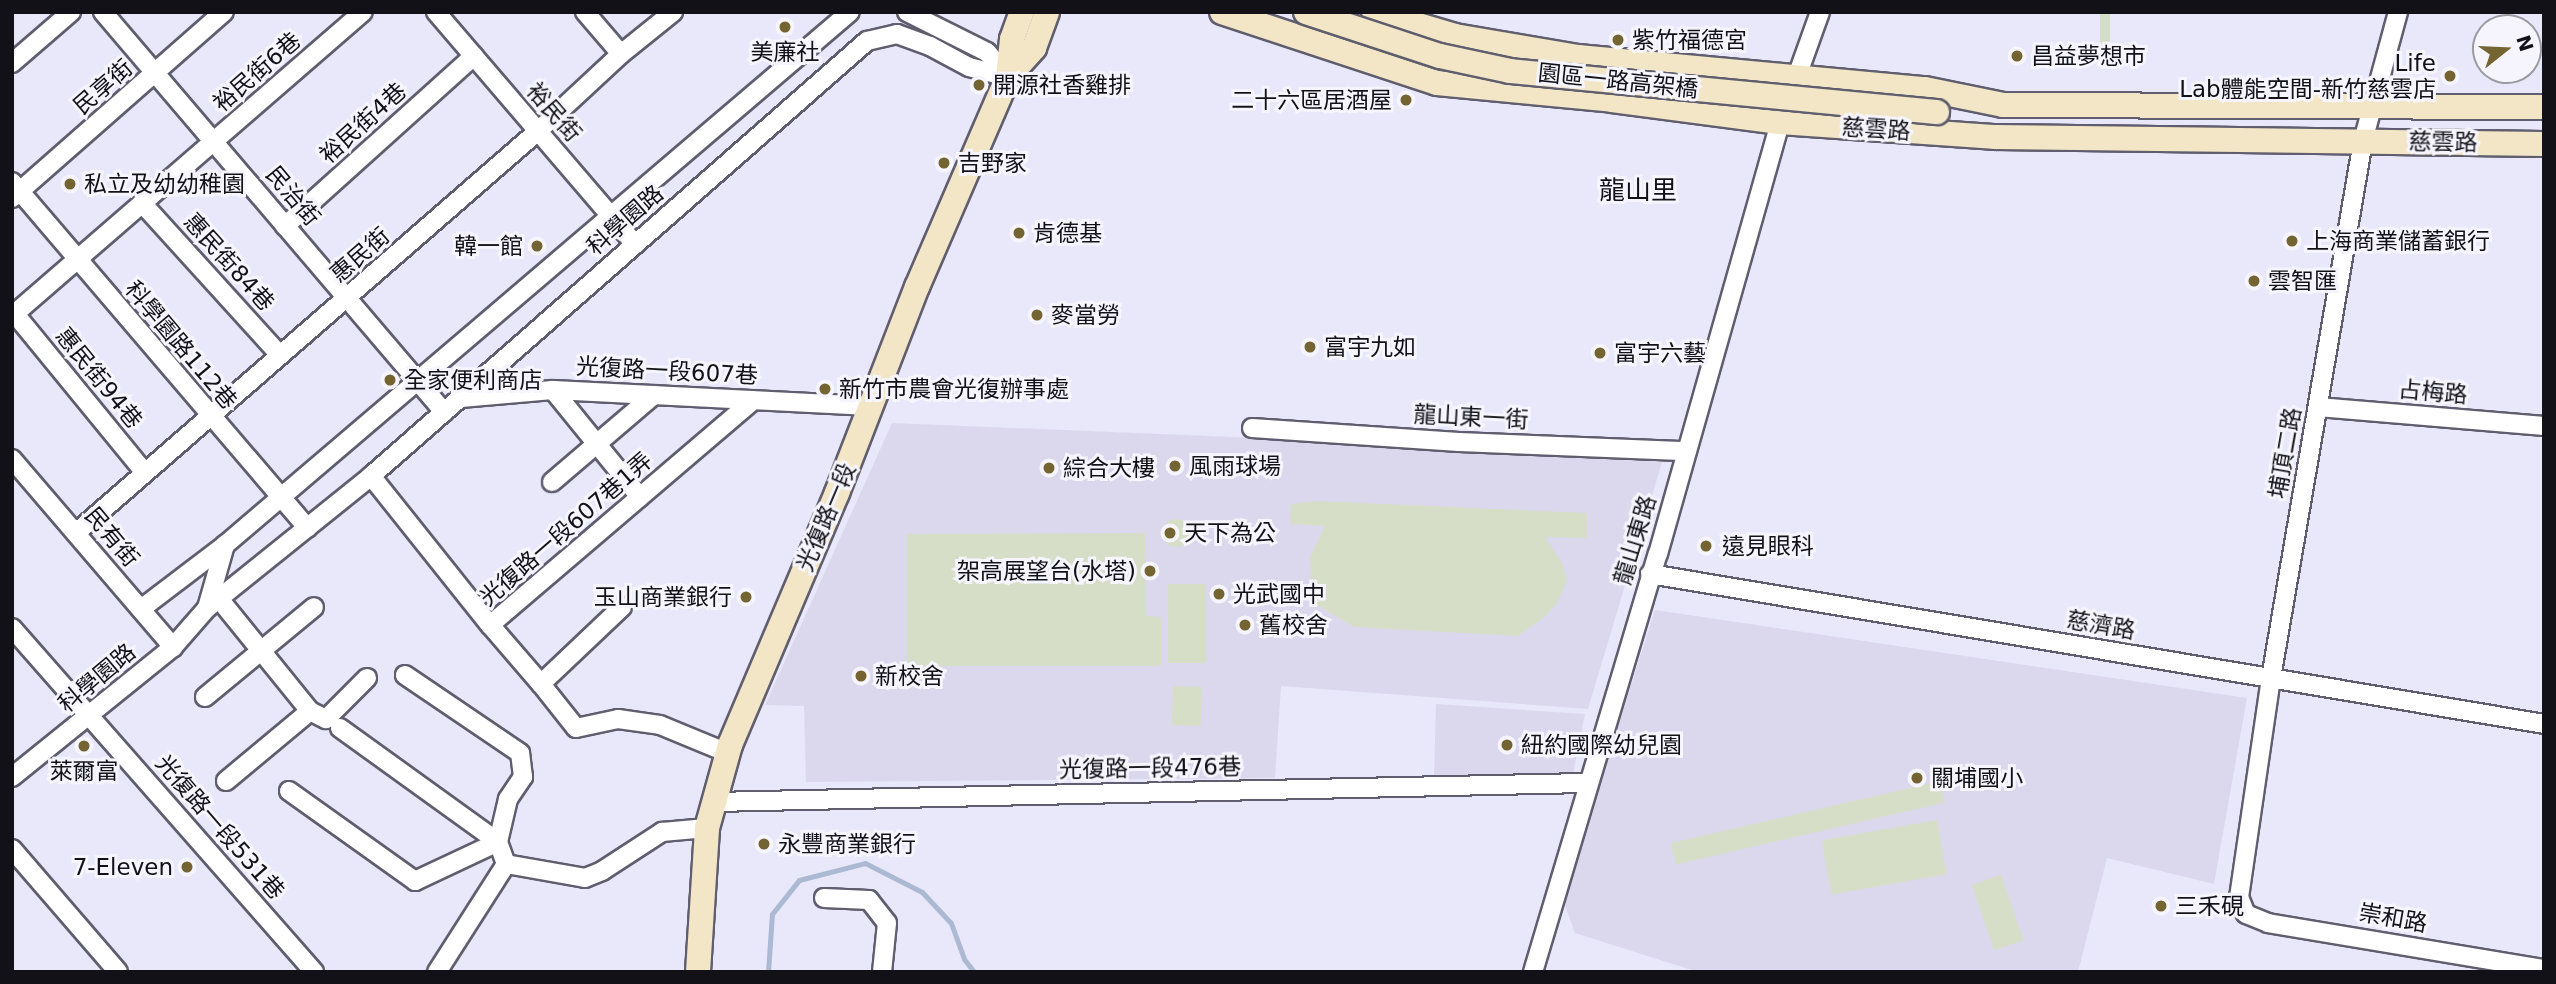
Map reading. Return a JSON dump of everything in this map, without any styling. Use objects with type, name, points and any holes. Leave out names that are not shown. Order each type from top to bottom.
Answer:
[{"type":"main road","name":"光復路一段","points":[[698,972],[708,828],[728,753],[917,287],[1007,76],[1012,39],[1022,12]]},
{"type":"main road","name":"光復路一段","points":[[1007,76],[1034,48],[1047,12]]},
{"type":"main road","name":"慈雲路","points":[[1222,12],[1437,83],[1780,122],[1996,137],[2544,144]]},
{"type":"main road","name":"園區一路高架橋","points":[[1307,12],[1440,56],[1510,71],[1937,112]]},
{"type":"main road","name":"慈雲路","points":[[1374,12],[1455,36],[1592,58],[1925,89],[2003,105],[2544,107]]},
{"type":"main road","points":[[1937,112],[2003,105]]},
{"type":"main road","points":[[1937,112],[1996,137]]},
{"type":"street","points":[[12,63],[71,12]]},
{"type":"street","name":"民治街","points":[[103,12],[444,412]]},
{"type":"street","name":"民享街","points":[[15,190],[155,74],[224,12]]},
{"type":"street","name":"裕民街6巷","points":[[14,315],[363,12]]},
{"type":"street","name":"裕民街","points":[[436,12],[635,244]]},
{"type":"street","points":[[585,12],[621,54]]},
{"type":"street","name":"惠民街","points":[[77,533],[538,131],[621,54],[673,12]]},
{"type":"street","points":[[907,12],[987,52],[1007,76]]},
{"type":"street","points":[[1796,79],[1820,12]]},
{"type":"street","name":"埔頂二路","points":[[2242,905],[2239,892],[2272,678],[2363,141],[2398,12]]},
{"type":"street","name":"科學園路","points":[[141,609],[225,545],[612,217],[847,13]]},
{"type":"street","name":"科學園路","points":[[13,776],[173,647],[214,604],[371,476],[867,41],[897,34],[930,46],[968,67],[1007,76]]},
{"type":"street","name":"裕民街4巷","points":[[285,226],[474,56]]},
{"type":"street","points":[[1590,99],[1592,58]]},
{"type":"street","name":"龍山東路","points":[[1533,972],[1687,451],[1780,122]]},
{"type":"street","name":"科學園路112巷","points":[[15,190],[307,528]]},
{"type":"street","name":"惠民街84巷","points":[[142,203],[279,355]]},
{"type":"street","name":"惠民街94巷","points":[[14,315],[145,473]]},
{"type":"street","points":[[553,390],[640,497]]},
{"type":"street","name":"光復路一段607巷","points":[[461,398],[553,390],[871,406]]},
{"type":"street","points":[[552,482],[654,395]]},
{"type":"street","name":"光復路一段607巷1弄","points":[[728,753],[660,725],[618,719],[576,728],[490,625],[753,400]]},
{"type":"street","name":"占梅路","points":[[2318,407],[2544,426]]},
{"type":"street","name":"龍山東一街","points":[[1252,428],[1459,442],[1687,451]]},
{"type":"street","name":"民有街","points":[[12,459],[173,647]]},
{"type":"street","points":[[371,476],[490,625]]},
{"type":"street","name":"科學園路","points":[[214,604],[225,545]]},
{"type":"street","name":"慈濟路","points":[[1650,574],[2544,724]]},
{"type":"street","points":[[214,604],[261,650],[310,710],[326,719],[367,678]]},
{"type":"street","points":[[205,697],[314,607]]},
{"type":"street","points":[[541,684],[622,607]]},
{"type":"street","name":"光復路一段531巷","points":[[12,628],[313,971]]},
{"type":"street","points":[[405,675],[520,753],[523,777],[508,799],[498,842],[506,864]]},
{"type":"street","points":[[226,781],[310,710]]},
{"type":"street","points":[[340,727],[498,842]]},
{"type":"street","name":"光復路一段476巷","points":[[714,802],[1587,783]]},
{"type":"street","points":[[289,791],[415,881],[498,842]]},
{"type":"street","points":[[506,864],[563,877],[585,878],[602,871],[662,832],[708,828]]},
{"type":"street","points":[[12,849],[118,972]]},
{"type":"street","points":[[437,972],[506,864]]},
{"type":"street","points":[[824,898],[869,900],[887,923],[882,972]]},
{"type":"street","name":"崇和路","points":[[2242,905],[2246,914],[2268,923],[2544,969]]},
{"type":"shaded area","name":"光武國中","points":[[892,423],[1256,438],[1662,462],[1588,709],[1281,686],[1275,778],[806,782],[804,706],[765,705]]},
{"type":"shaded area","name":"關埔國小","points":[[1655,610],[2247,698],[2214,884],[2107,858],[2078,972],[1698,972],[1575,933],[1563,900]]},
{"type":"shaded area","name":"紐約國際幼兒園","points":[[1436,704],[1585,714],[1572,778],[1434,776]]},
{"type":"green space","points":[[2100,12],[2110,12],[2110,57],[2100,57]]},
{"type":"green space","points":[[1318,501],[1587,513],[1587,538],[1545,537],[1562,563],[1567,581],[1557,603],[1542,619],[1518,636],[1354,627],[1317,605],[1311,589],[1310,557],[1325,526],[1290,524],[1291,504]]},
{"type":"green space","points":[[1176,519],[1186,523],[1190,533],[1186,543],[1176,547],[1166,543],[1162,533],[1166,523]]},
{"type":"green space","points":[[1145,533],[1146,616],[1161,617],[1161,666],[907,666],[907,534]]},
{"type":"green space","points":[[1168,584],[1206,584],[1206,663],[1168,663]]},
{"type":"green space","points":[[1173,686],[1202,687],[1201,726],[1172,725]]},
{"type":"green space","points":[[1940,781],[1945,802],[1676,865],[1671,843]]},
{"type":"green space","points":[[1937,820],[1947,874],[1831,894],[1822,840]]},
{"type":"green space","points":[[2001,875],[2023,940],[1994,950],[1972,885]]},
{"type":"waterway","points":[[768,972],[772,914],[799,880],[865,863],[922,892],[951,923],[964,959],[974,972]]},
{"type":"place","name":"美廉社","points":[[785,27]]},
{"type":"place","name":"紫竹福德宮","points":[[1618,40]]},
{"type":"place","name":"昌益夢想市","points":[[2017,56]]},
{"type":"place","name":"Life Lab體能空間-新竹慈雲店","points":[[2450,76]]},
{"type":"place","name":"開源社香雞排","points":[[979,85]]},
{"type":"place","name":"二十六區居酒屋","points":[[1406,100]]},
{"type":"place","name":"吉野家","points":[[944,163]]},
{"type":"place","name":"私立及幼幼稚園","points":[[70,184]]},
{"type":"place","name":"肯德基","points":[[1019,233]]},
{"type":"place","name":"上海商業儲蓄銀行","points":[[2292,241]]},
{"type":"place","name":"韓一館","points":[[537,246]]},
{"type":"place","name":"雲智匯","points":[[2254,281]]},
{"type":"place","name":"麥當勞","points":[[1037,315]]},
{"type":"place","name":"富宇九如","points":[[1310,347]]},
{"type":"place","name":"富宇六藝","points":[[1600,353]]},
{"type":"place","name":"全家便利商店","points":[[390,380]]},
{"type":"place","name":"新竹市農會光復辦事處","points":[[825,389]]},
{"type":"place","name":"風雨球場","points":[[1175,466]]},
{"type":"place","name":"綜合大樓","points":[[1049,468]]},
{"type":"place","name":"天下為公","points":[[1170,533]]},
{"type":"place","name":"遠見眼科","points":[[1706,546]]},
{"type":"place","name":"架高展望台(水塔)","points":[[1150,571]]},
{"type":"place","name":"光武國中","points":[[1219,594]]},
{"type":"place","name":"玉山商業銀行","points":[[746,597]]},
{"type":"place","name":"舊校舍","points":[[1245,625]]},
{"type":"place","name":"新校舍","points":[[861,676]]},
{"type":"place","name":"紐約國際幼兒園","points":[[1507,745]]},
{"type":"place","name":"萊爾富","points":[[84,746]]},
{"type":"place","name":"關埔國小","points":[[1917,778]]},
{"type":"place","name":"永豐商業銀行","points":[[764,844]]},
{"type":"place","name":"7-Eleven","points":[[187,867]]},
{"type":"place","name":"三禾硯","points":[[2161,906]]},
{"type":"district","name":"龍山里","points":[[1638,191]]}]
